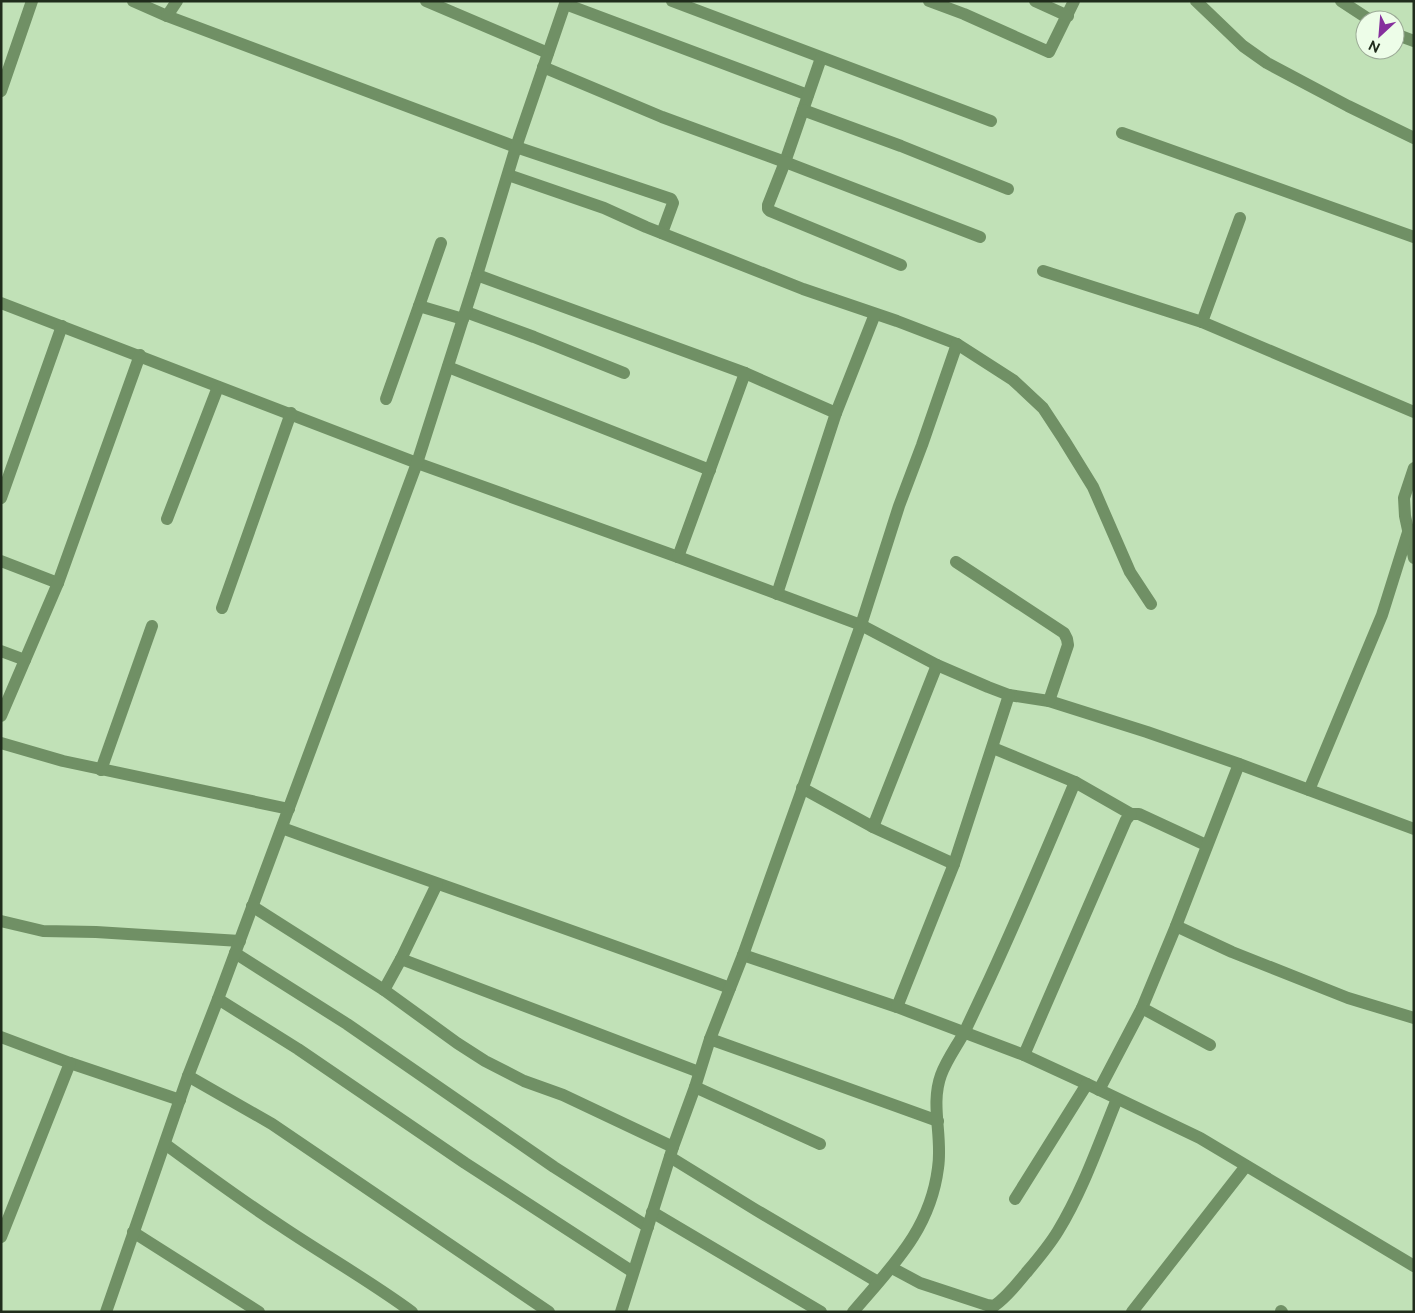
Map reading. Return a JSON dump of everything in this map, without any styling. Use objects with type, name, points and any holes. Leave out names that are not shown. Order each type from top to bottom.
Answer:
[{"type":"street","points":[[1,91],[32,1]]},
{"type":"street","points":[[133,1],[167,16],[516,146],[671,199],[673,203],[672,208],[662,233]]},
{"type":"street","points":[[167,16],[177,1]]},
{"type":"street","points":[[426,1],[548,53]]},
{"type":"street","points":[[672,1],[991,121]]},
{"type":"street","points":[[928,1],[964,14],[1049,52],[1074,1]]},
{"type":"street","points":[[1036,1],[1068,16]]},
{"type":"street","points":[[1196,1],[1242,46],[1267,63],[1414,138]]},
{"type":"street","points":[[1341,1],[1355,10]]},
{"type":"street","points":[[106,1312],[188,1076],[417,463],[516,146],[566,2],[808,95]]},
{"type":"street","points":[[821,58],[768,209],[901,264]]},
{"type":"street","points":[[543,67],[662,118],[785,162],[980,237]]},
{"type":"street","points":[[803,110],[901,146],[1008,189]]},
{"type":"street","points":[[1122,133],[1414,237]]},
{"type":"street","points":[[508,175],[604,208],[803,289],[957,344],[1013,380],[1043,408],[1093,487],[1130,572],[1151,604]]},
{"type":"street","points":[[1202,322],[1240,218]]},
{"type":"street","points":[[386,399],[441,243]]},
{"type":"street","points":[[1043,271],[1202,322],[1414,412]]},
{"type":"street","points":[[477,275],[745,373],[836,412]]},
{"type":"street","points":[[1,303],[417,463],[861,625],[938,664],[1009,695],[1049,701],[1147,732],[1414,829]]},
{"type":"street","points":[[419,306],[464,316],[624,373]]},
{"type":"street","points":[[777,594],[836,412],[876,314]]},
{"type":"street","points":[[1,498],[62,326]]},
{"type":"street","points":[[625,1310],[633,1272],[710,1039],[743,955],[861,625],[899,506],[957,344]]},
{"type":"street","points":[[1,716],[58,583],[140,355]]},
{"type":"street","points":[[448,367],[710,470]]},
{"type":"street","points":[[678,557],[745,373]]},
{"type":"street","points":[[167,519],[218,387]]},
{"type":"street","points":[[222,608],[290,413]]},
{"type":"street","points":[[1414,468],[1404,498],[1405,516],[1414,558]]},
{"type":"street","points":[[1309,790],[1382,615],[1409,529]]},
{"type":"street","points":[[1,561],[58,583]]},
{"type":"street","points":[[956,562],[1064,633],[1068,645],[1049,701]]},
{"type":"street","points":[[101,770],[152,626]]},
{"type":"street","points":[[1,652],[25,660]]},
{"type":"street","points":[[873,828],[938,664]]},
{"type":"street","points":[[897,1007],[954,864],[1009,695]]},
{"type":"street","points":[[1,743],[101,770],[289,809]]},
{"type":"street","points":[[993,748],[1075,782],[1131,814],[1139,814],[1206,845]]},
{"type":"street","points":[[1015,1199],[1093,1087],[1142,1008],[1239,764]]},
{"type":"street","points":[[853,1312],[892,1268],[916,1236],[931,1199],[938,1168],[936,1098],[941,1075],[964,1033],[1025,903],[1075,782]]},
{"type":"street","points":[[802,788],[873,828],[954,864]]},
{"type":"street","points":[[1024,1055],[1126,820],[1131,814]]},
{"type":"street","points":[[282,828],[437,884],[579,932],[730,988]]},
{"type":"street","points":[[384,990],[437,884]]},
{"type":"street","points":[[252,906],[384,990],[485,1061],[524,1081],[564,1095],[672,1152],[756,1210],[878,1282]]},
{"type":"street","points":[[1,921],[43,931],[96,932],[240,941]]},
{"type":"street","points":[[1176,926],[1232,952],[1348,998],[1414,1018]]},
{"type":"street","points":[[235,953],[347,1024],[554,1167],[648,1227]]},
{"type":"street","points":[[743,955],[897,1007],[1024,1055],[1200,1138],[1414,1266]]},
{"type":"street","points":[[401,959],[699,1072]]},
{"type":"street","points":[[218,999],[298,1049],[465,1163],[633,1272]]},
{"type":"street","points":[[1142,1008],[1210,1045]]},
{"type":"street","points":[[1,1037],[70,1063],[180,1100]]},
{"type":"street","points":[[710,1039],[938,1121]]},
{"type":"street","points":[[1,1237],[70,1063]]},
{"type":"street","points":[[188,1076],[272,1124],[549,1312]]},
{"type":"street","points":[[695,1086],[820,1144]]},
{"type":"street","points":[[892,1268],[920,1283],[986,1305],[994,1306],[1004,1300],[1058,1232],[1072,1207],[1117,1099]]},
{"type":"street","points":[[165,1144],[234,1194],[376,1286],[412,1312]]},
{"type":"street","points":[[1132,1312],[1246,1166]]},
{"type":"street","points":[[652,1212],[820,1312]]},
{"type":"street","points":[[133,1232],[259,1312]]}]
